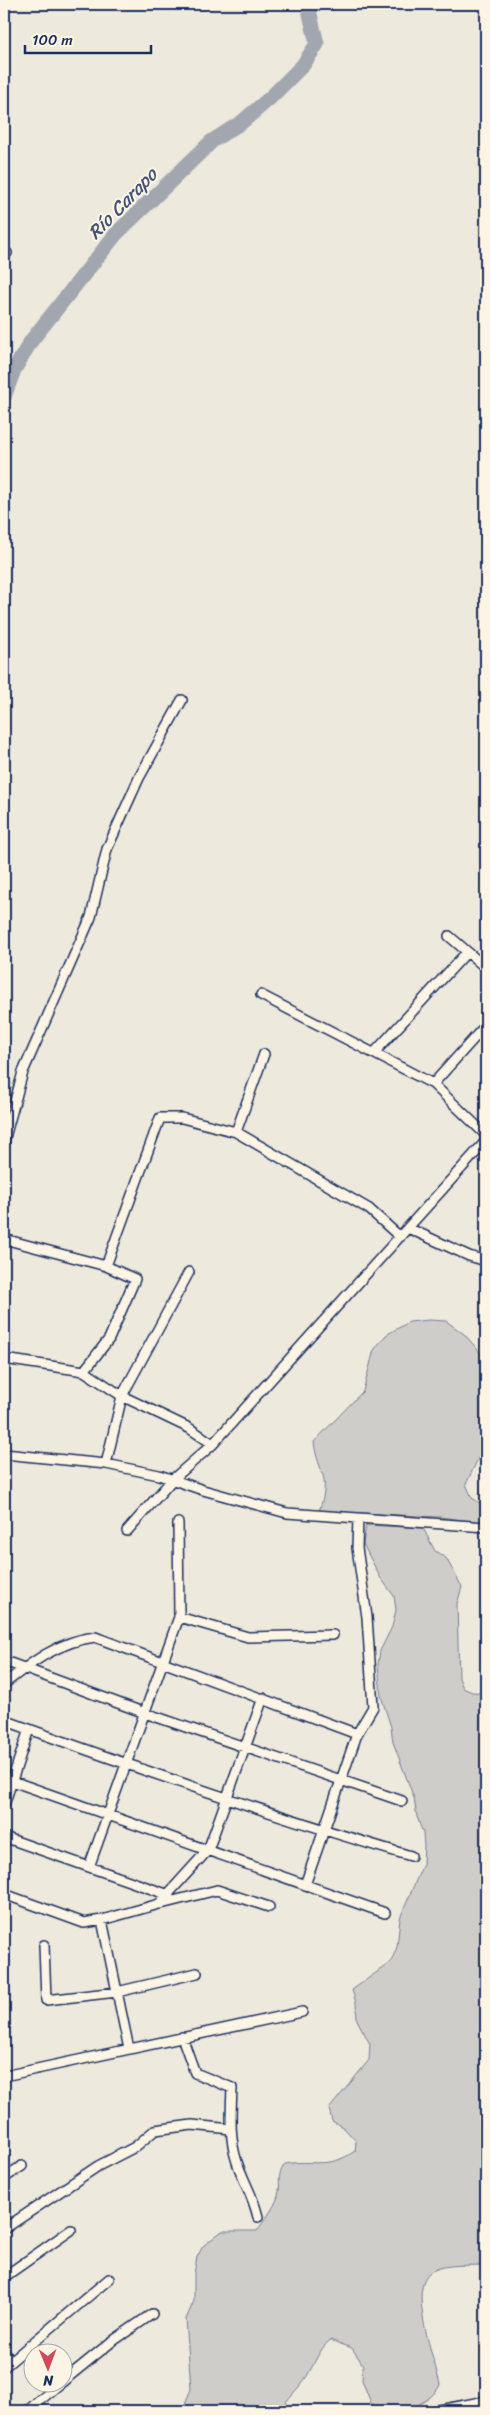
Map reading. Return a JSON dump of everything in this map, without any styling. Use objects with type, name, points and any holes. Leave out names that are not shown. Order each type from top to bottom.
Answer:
[{"type":"street","points":[[4,1140],[23,1072],[91,917],[107,849],[139,778],[182,700]]},
{"type":"street","points":[[449,936],[486,968]]},
{"type":"street","points":[[375,1052],[467,952]]},
{"type":"street","points":[[261,995],[375,1052],[432,1084],[486,1136]]},
{"type":"street","points":[[432,1084],[486,1025]]},
{"type":"street","points":[[236,1132],[264,1054]]},
{"type":"street","points":[[106,1266],[160,1118],[182,1118],[236,1132],[369,1209],[400,1237]]},
{"type":"street","points":[[127,1531],[172,1480],[213,1444],[486,1141]]},
{"type":"street","points":[[408,1228],[469,1256],[486,1261]]},
{"type":"street","points":[[4,1239],[106,1266],[135,1279],[110,1339],[84,1371]]},
{"type":"street","points":[[106,1464],[122,1396],[189,1272]]},
{"type":"street","points":[[4,1359],[84,1371],[122,1396],[189,1428],[213,1444]]},
{"type":"street","points":[[4,1454],[106,1464],[172,1480],[287,1514],[486,1527]]},
{"type":"street","points":[[305,1885],[357,1734],[373,1707],[367,1618],[357,1548],[358,1519]]},
{"type":"street","points":[[89,1867],[179,1617],[178,1523]]},
{"type":"street","points":[[179,1617],[248,1637],[333,1635]]},
{"type":"street","points":[[4,1684],[58,1646],[80,1639],[95,1637],[357,1734]]},
{"type":"street","points":[[4,1664],[10,1663],[145,1713],[402,1801]]},
{"type":"street","points":[[159,1904],[170,1895],[208,1850],[229,1798],[263,1698]]},
{"type":"street","points":[[4,1720],[126,1765],[325,1831],[411,1856]]},
{"type":"street","points":[[4,1805],[29,1729]]},
{"type":"street","points":[[12,1781],[385,1913]]},
{"type":"street","points":[[4,1837],[170,1895]]},
{"type":"street","points":[[4,1894],[84,1923],[217,1890],[269,1907]]},
{"type":"street","points":[[102,1920],[129,2049]]},
{"type":"street","points":[[44,1945],[46,2000],[117,1992],[197,1973]]},
{"type":"street","points":[[4,2076],[302,2012]]},
{"type":"street","points":[[182,2037],[195,2073],[232,2088],[231,2129],[237,2162],[254,2197],[258,2217]]},
{"type":"street","points":[[4,2229],[98,2166],[135,2147],[155,2130],[192,2126],[231,2129]]},
{"type":"street","points":[[4,2178],[22,2166]]},
{"type":"street","points":[[4,2277],[71,2230]]},
{"type":"street","points":[[4,2352],[7,2364],[110,2279]]},
{"type":"street","points":[[72,2374],[110,2343],[152,2314]]},
{"type":"street","points":[[27,2411],[50,2392]]},
{"type":"street","points":[[434,2411],[486,2401]]},
{"type":"shaded area","points":[[446,1321],[464,1334],[479,1351],[486,1365],[485,1444],[466,1484],[472,1498],[486,1507],[486,1523],[440,1517],[319,1511],[323,1499],[324,1482],[314,1442],[363,1391],[374,1350],[386,1335],[409,1322]]},
{"type":"shaded area","points":[[366,1525],[423,1528],[435,1551],[446,1558],[462,1587],[457,1604],[459,1678],[463,1688],[472,1692],[486,1693],[486,2265],[459,2265],[438,2268],[424,2279],[421,2291],[424,2325],[440,2385],[436,2392],[424,2402],[401,2410],[385,2411],[371,2403],[362,2380],[363,2365],[352,2348],[330,2340],[304,2381],[286,2401],[281,2411],[182,2411],[191,2389],[186,2319],[194,2301],[194,2274],[197,2257],[203,2246],[222,2231],[257,2231],[276,2201],[279,2191],[279,2177],[285,2164],[329,2162],[345,2157],[355,2151],[356,2141],[344,2128],[332,2121],[329,2109],[369,2060],[370,2044],[357,2020],[356,2003],[352,1990],[391,1962],[397,1947],[400,1918],[423,1864],[423,1833],[417,1817],[414,1798],[393,1742],[391,1727],[381,1696],[378,1664],[380,1651],[392,1627],[396,1610],[394,1596],[380,1577],[363,1544]]},
{"type":"waterway","name":"Río Carapo","points":[[4,397],[14,370],[31,341],[116,234],[212,141],[242,122],[270,98],[303,65],[317,44],[309,10],[312,4]]}]
